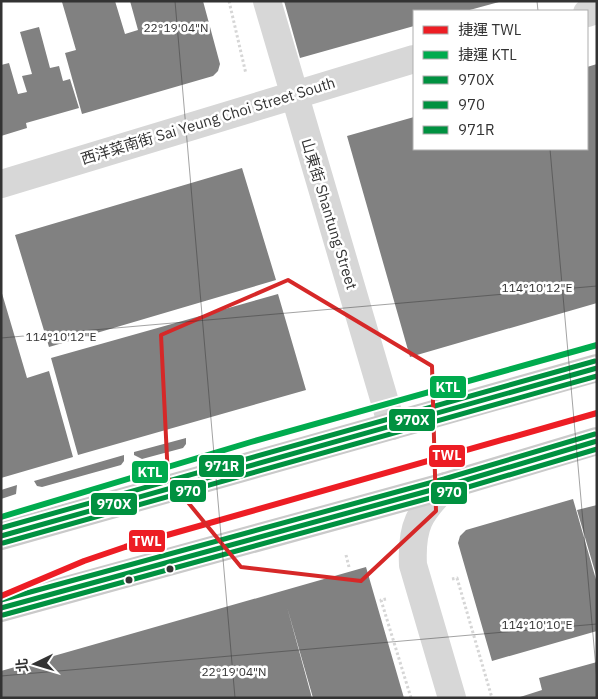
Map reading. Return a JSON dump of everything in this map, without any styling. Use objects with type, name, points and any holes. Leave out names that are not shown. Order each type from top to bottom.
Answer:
[{"type":"main road","points":[[1,536],[597,368]]},
{"type":"main road","points":[[1,608],[446,486],[597,441]]},
{"type":"street","name":"山東街 Shantung Street","points":[[267,1],[392,426]]},
{"type":"street","name":"西洋菜南街 Sai Yeung Choi Street South","points":[[1,184],[413,59]]},
{"type":"street","points":[[446,486],[427,504],[417,522],[412,543],[413,565],[452,698]]},
{"type":"path","points":[[229,1],[247,77]]},
{"type":"path","points":[[346,555],[349,567]]},
{"type":"path","points":[[457,578],[492,698]]},
{"type":"path","points":[[381,600],[411,698]]},
{"type":"highlighted area","points":[[288,280],[432,366],[436,511],[361,581],[241,567],[168,478],[161,335]]},
{"type":"building","points":[[115,1],[125,34],[138,30],[130,1],[203,1],[220,64],[218,71],[213,76],[82,114],[65,53],[76,50],[62,2]]},
{"type":"building","points":[[284,1],[499,1],[470,10],[413,10],[413,26],[300,58]]},
{"type":"building","points":[[39,27],[50,68],[59,66],[63,81],[70,79],[79,108],[26,123],[27,128],[1,136],[1,65],[9,63],[18,94],[27,92],[22,76],[32,74],[20,32]]},
{"type":"building","points":[[597,64],[597,303],[410,357],[347,136],[413,117],[413,150],[588,150],[588,67]]},
{"type":"building","points":[[242,168],[276,280],[49,347],[15,235]]},
{"type":"building","points":[[1,290],[27,378],[49,371],[73,457],[1,478]]},
{"type":"building","points":[[278,294],[306,390],[78,455],[51,358]]},
{"type":"building","points":[[186,438],[186,444],[183,448],[142,459],[134,455],[134,452]]},
{"type":"building","points":[[124,455],[124,461],[121,465],[42,487],[37,486],[34,481]]},
{"type":"building","points":[[17,485],[16,494],[1,499],[1,490]]},
{"type":"building","points":[[573,499],[597,583],[597,631],[492,661],[458,543],[460,536],[466,530]]},
{"type":"building","points":[[597,505],[597,575],[596,575],[577,510]]},
{"type":"building","points":[[366,567],[404,698],[313,698],[287,607],[312,698],[1,698],[1,671]]},
{"type":"building","points":[[597,662],[597,698],[517,698],[542,690],[539,678]]},
{"type":"metro line","name":"KTL","points":[[1,517],[251,442],[597,345]]},
{"type":"metro line","name":"TWL","points":[[1,596],[84,561],[125,547],[597,413]]},
{"type":"transit line","name":"971R","points":[[1,528],[595,361]]},
{"type":"transit line","name":"970X","points":[[1,536],[597,368]]},
{"type":"transit line","name":"970","points":[[3,543],[597,376]]},
{"type":"transit line","name":"971R","points":[[1,600],[444,479],[595,434]]},
{"type":"transit line","name":"970X","points":[[1,608],[446,486],[597,441]]},
{"type":"transit line","name":"970","points":[[3,615],[448,493],[597,449]]}]
